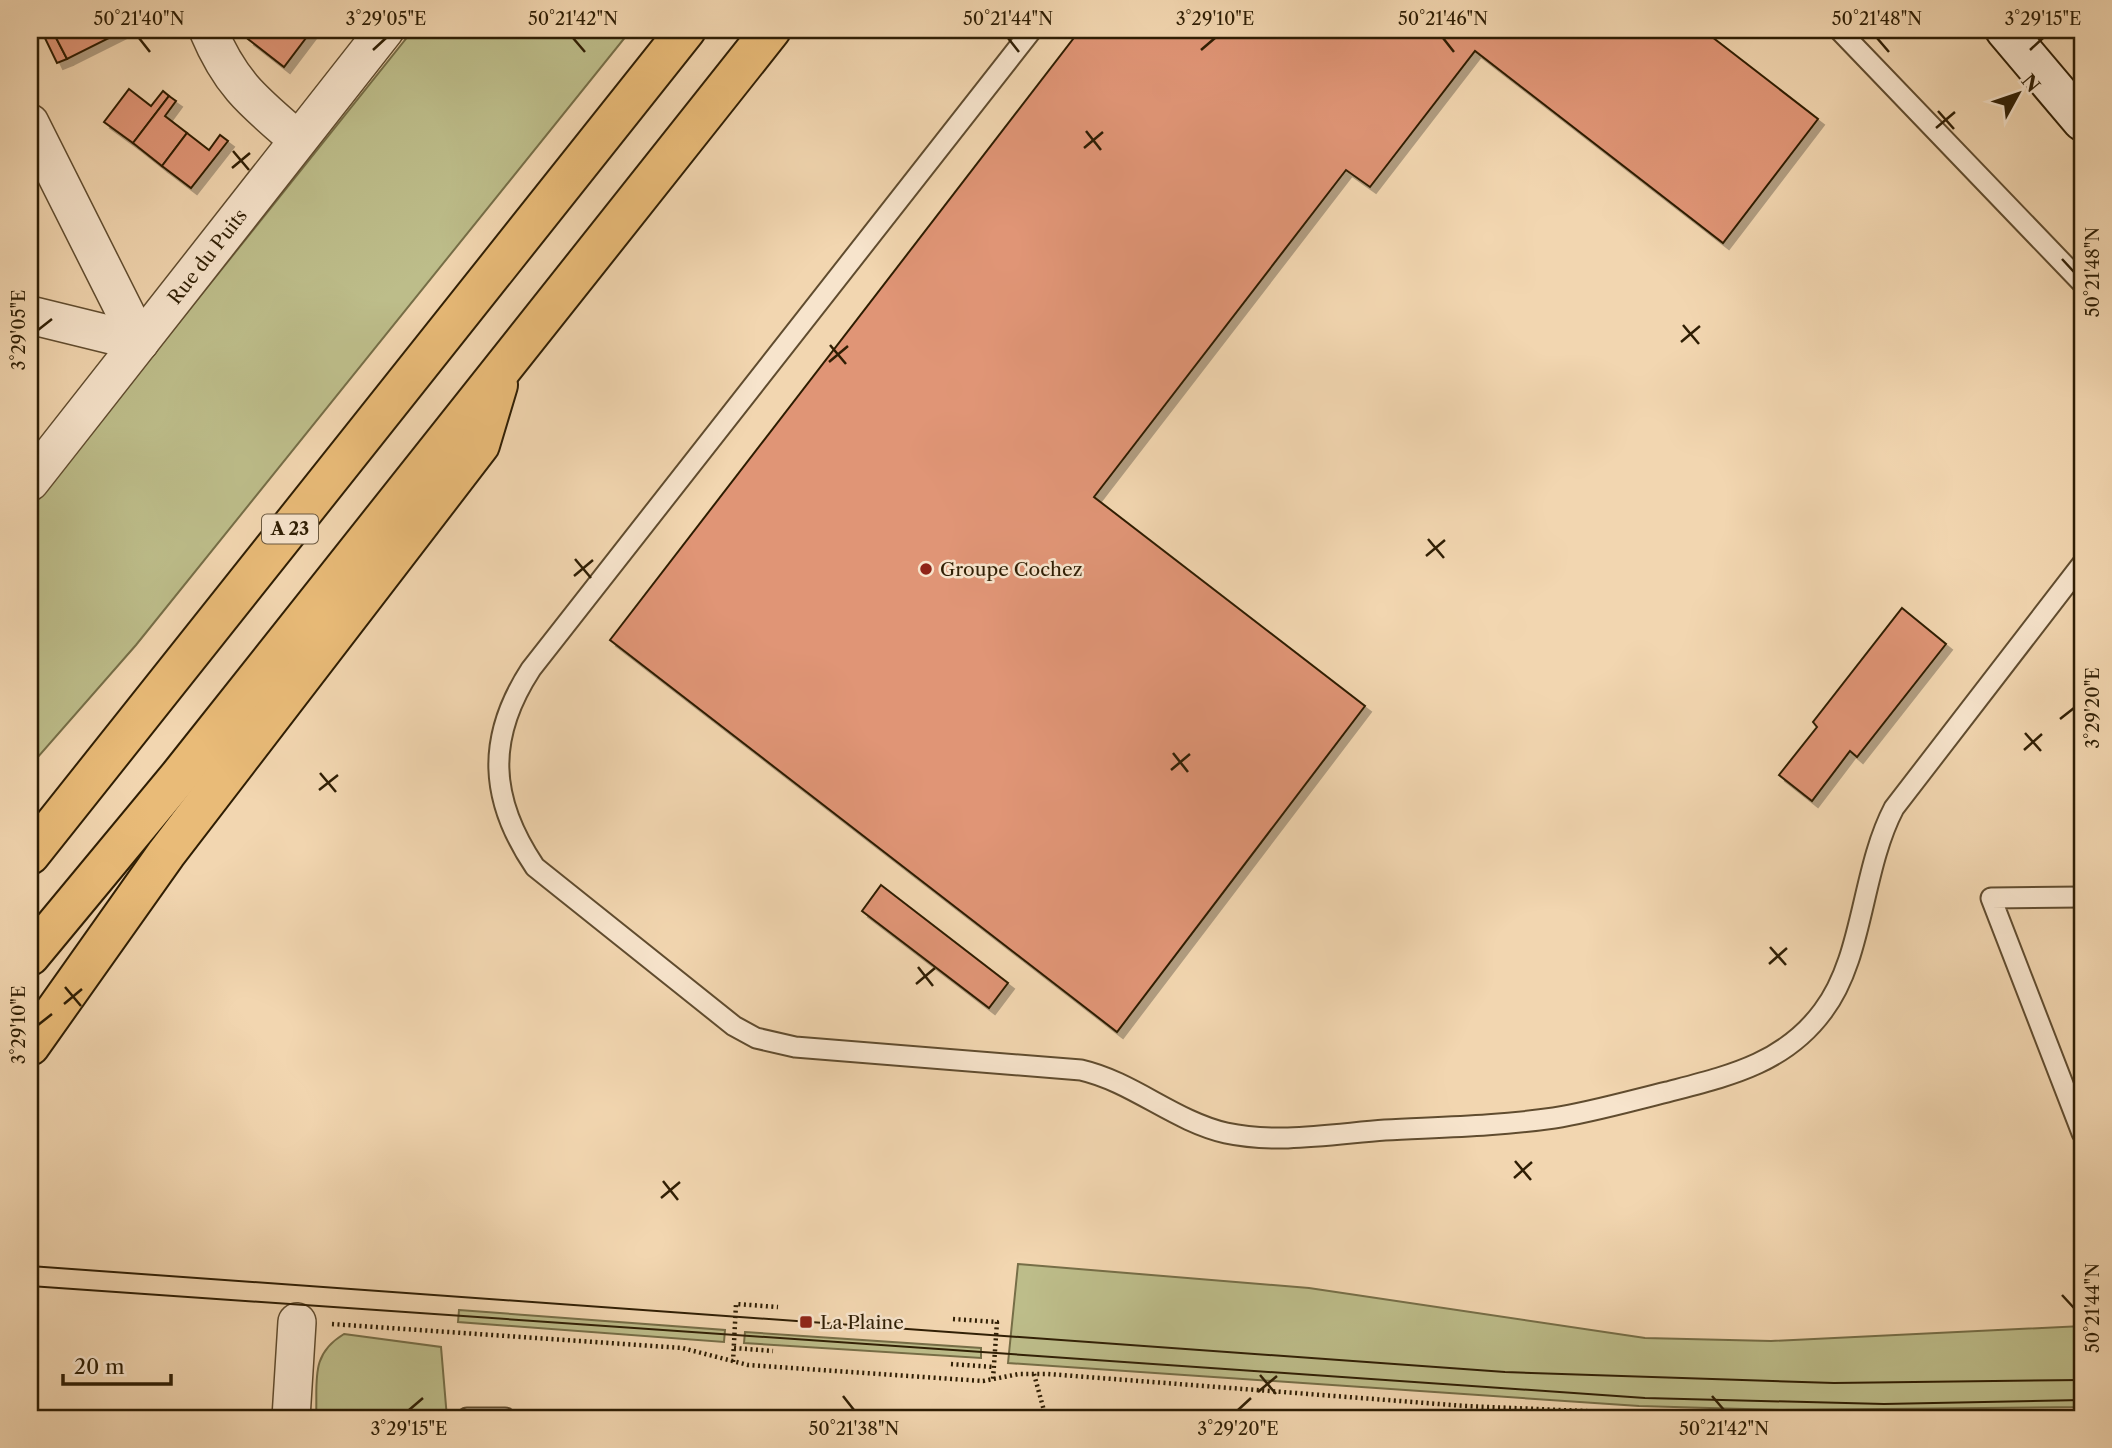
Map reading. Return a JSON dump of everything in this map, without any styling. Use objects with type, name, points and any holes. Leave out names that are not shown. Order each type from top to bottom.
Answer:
[{"type":"highway","name":"A 23","points":[[30,855],[686,30]]},
{"type":"highway","points":[[30,956],[180,775],[771,30]]},
{"type":"highway","points":[[30,1046],[166,854],[480,445],[503,368]]},
{"type":"main road","points":[[2005,30],[2082,121]]},
{"type":"street","points":[[208,30],[228,72],[242,90],[298,139]]},
{"type":"street","name":"Rue du Puits","points":[[30,482],[385,30]]},
{"type":"street","points":[[30,123],[140,341]]},
{"type":"street","points":[[30,315],[140,341]]},
{"type":"street","points":[[291,1418],[297,1322]]},
{"type":"lane","points":[[1032,30],[531,668],[504,721],[498,761],[503,802],[522,848],[535,867],[734,1026],[756,1038],[795,1047],[1081,1070],[1118,1082],[1197,1124],[1226,1133],[1282,1137],[1552,1118],[1740,1073],[1792,1045],[1809,1029],[1836,992],[1846,967],[1871,863],[1894,808],[2082,564]]},
{"type":"lane","points":[[1839,30],[2082,283]]},
{"type":"lane","points":[[2082,897],[1991,898],[2082,1133]]},
{"type":"lane","points":[[467,1418],[505,1418]]},
{"type":"path","points":[[733,1362],[736,1304],[778,1307]]},
{"type":"path","points":[[953,1319],[996,1322],[993,1379]]},
{"type":"path","points":[[297,1322],[682,1348],[733,1362],[993,1379],[1034,1374],[1465,1406],[1753,1418]]},
{"type":"path","points":[[734,1348],[773,1351]]},
{"type":"path","points":[[951,1364],[994,1367]]},
{"type":"path","points":[[1034,1374],[1046,1418]]},
{"type":"path","points":[[1975,1418],[2082,1417]]},
{"type":"green space","points":[[413,30],[631,30],[136,645],[30,766],[30,509]]},
{"type":"green space","points":[[1018,1264],[1309,1288],[1645,1338],[1771,1341],[2082,1326],[2082,1407],[1782,1410],[1639,1406],[1008,1363]]},
{"type":"green space","points":[[459,1310],[725,1330],[724,1342],[458,1322]]},
{"type":"green space","points":[[745,1332],[981,1348],[981,1358],[744,1343]]},
{"type":"green space","points":[[344,1334],[441,1347],[447,1418],[316,1418],[320,1360],[333,1342]]},
{"type":"building","points":[[52,30],[67,59],[57,63],[42,32]]},
{"type":"building","points":[[52,30],[122,30],[123,31],[67,59]]},
{"type":"building","points":[[255,30],[312,30],[284,67],[248,39]]},
{"type":"building","name":"Groupe Cochez","points":[[1080,30],[1703,30],[1818,119],[1723,243],[1475,51],[1370,187],[1346,170],[1094,497],[1365,706],[1117,1032],[610,640]]},
{"type":"building","points":[[129,89],[151,106],[163,91],[169,96],[133,143],[104,122]]},
{"type":"building","points":[[169,96],[176,101],[165,116],[187,133],[162,166],[133,143]]},
{"type":"building","points":[[187,133],[209,150],[220,135],[228,141],[191,188],[162,166]]},
{"type":"building","points":[[1902,608],[1946,644],[1857,757],[1850,751],[1812,801],[1779,775],[1817,727],[1813,722]]},
{"type":"building","points":[[881,885],[1008,983],[989,1008],[862,911]]},
{"type":"tram line","points":[[30,1266],[1505,1372],[1834,1383],[2082,1380]]},
{"type":"tram line","points":[[30,1286],[1645,1398],[1884,1404],[2082,1400]]},
{"type":"place","name":"Groupe Cochez","points":[[926,569]]},
{"type":"place","name":"La Plaine","points":[[806,1322]]}]
